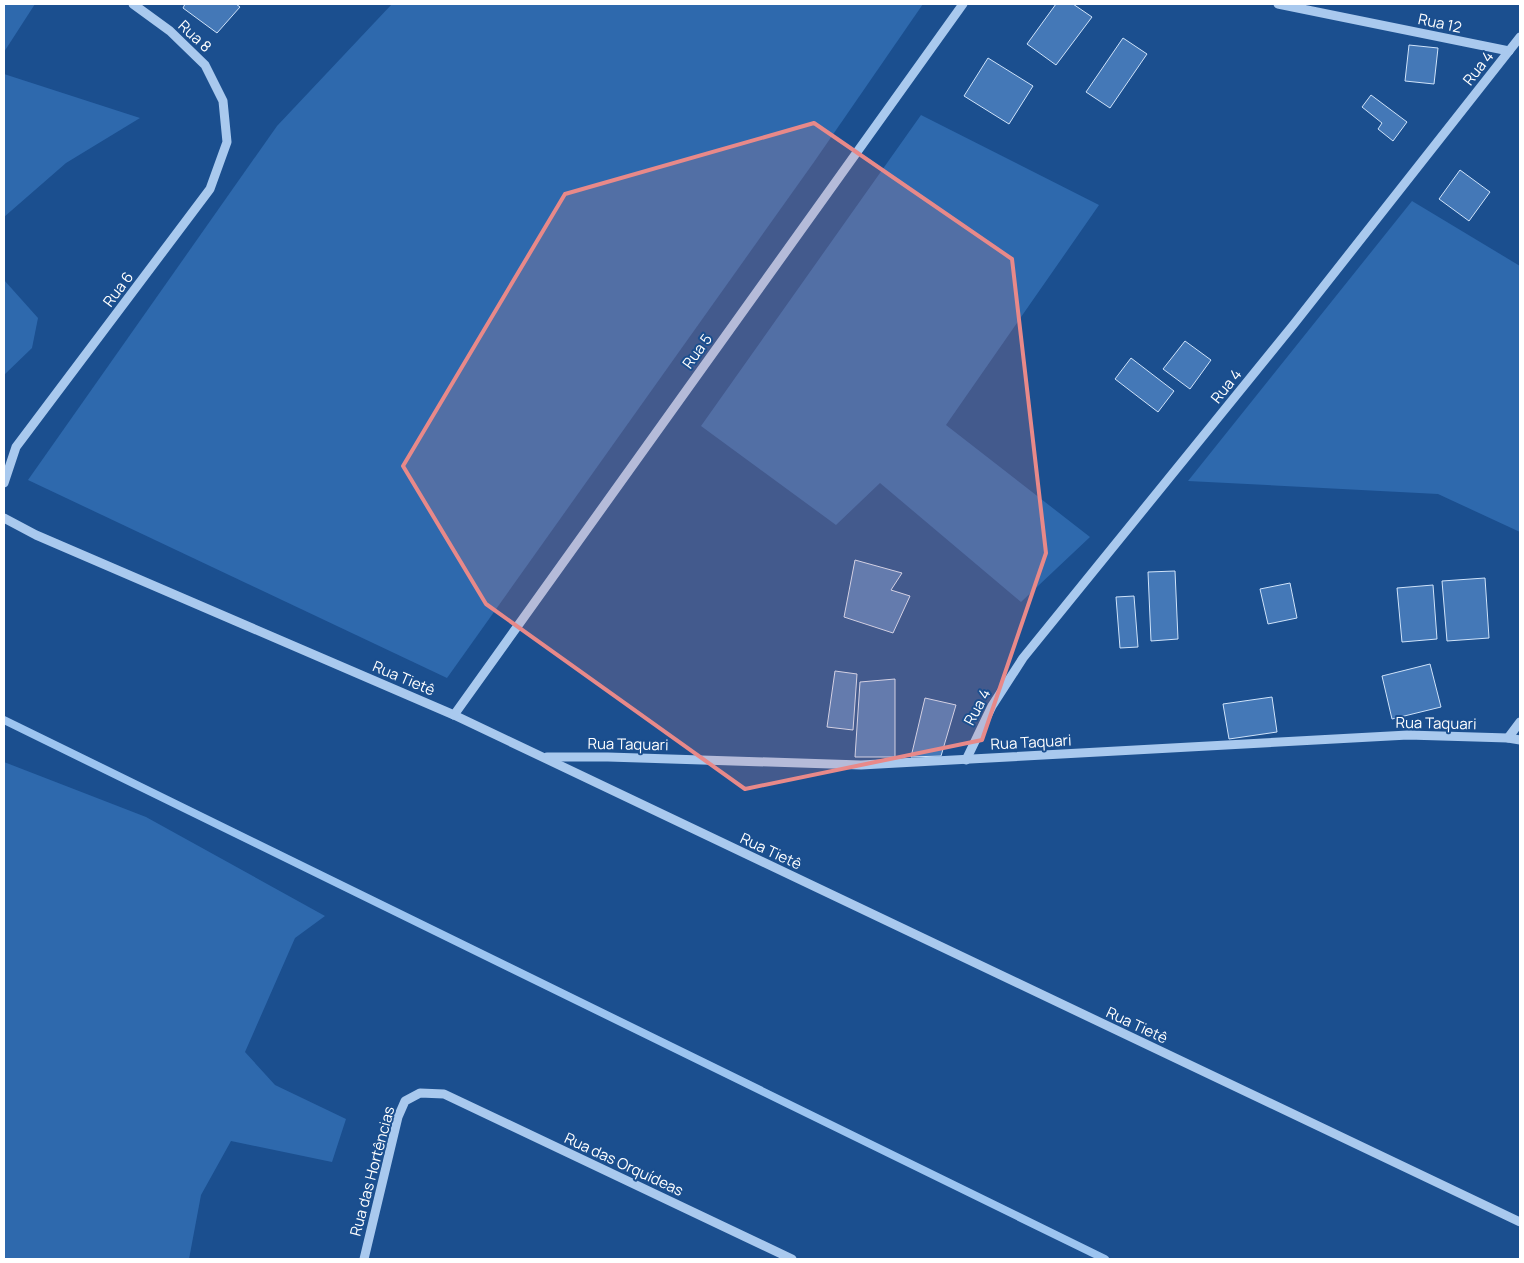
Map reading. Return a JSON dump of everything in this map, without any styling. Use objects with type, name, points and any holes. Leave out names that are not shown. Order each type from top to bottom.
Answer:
[{"type":"street","name":"Rua 8","points":[[134,4],[170,31],[205,65],[223,101]]},
{"type":"street","name":"Rua 5","points":[[454,715],[964,4]]},
{"type":"street","name":"Rua 12","points":[[1278,4],[1509,51]]},
{"type":"street","name":"Rua 4","points":[[966,760],[992,706],[1023,658],[1294,324],[1520,36]]},
{"type":"street","name":"Rua 6","points":[[4,483],[16,446],[210,189],[226,142],[223,101]]},
{"type":"street","name":"Rua Tietê","points":[[4,518],[36,535],[454,715],[1520,1222]]},
{"type":"street","points":[[1508,738],[1520,722]]},
{"type":"street","name":"Rua Taquari","points":[[543,757],[608,757],[861,765],[1408,735],[1520,740]]},
{"type":"street","name":"Rua das Hortências","points":[[364,1259],[401,1109],[405,1101],[420,1093],[444,1094]]},
{"type":"street","name":"Rua das Orquídeas","points":[[444,1094],[792,1259]]},
{"type":"highlighted area","points":[[814,123],[1012,259],[1046,553],[982,740],[745,789],[486,604],[403,466],[565,194]]},
{"type":"shaded area","points":[[4,4],[35,4],[4,52]]},
{"type":"shaded area","points":[[392,4],[923,4],[814,162],[447,678],[28,480],[277,126]]},
{"type":"shaded area","points":[[4,74],[140,118],[66,163],[4,217]]},
{"type":"shaded area","points":[[921,115],[1099,205],[946,425],[1090,537],[1021,602],[880,483],[836,525],[701,426]]},
{"type":"shaded area","points":[[1412,201],[1520,266],[1520,532],[1438,494],[1188,481]]},
{"type":"shaded area","points":[[4,280],[38,318],[32,348],[4,375]]},
{"type":"shaded area","points":[[4,762],[146,817],[325,916],[295,938],[245,1052],[275,1085],[346,1119],[332,1162],[231,1141],[201,1195],[189,1259],[4,1259]]},
{"type":"building","points":[[185,4],[236,4],[240,7],[217,33],[183,8]]},
{"type":"building","points":[[1056,4],[1073,4],[1092,17],[1056,65],[1027,44]]},
{"type":"building","points":[[1123,38],[1147,54],[1110,108],[1086,92]]},
{"type":"building","points":[[1409,45],[1438,48],[1434,84],[1405,81]]},
{"type":"building","points":[[988,58],[1033,86],[1009,124],[964,96]]},
{"type":"building","points":[[1371,95],[1407,122],[1393,141],[1378,129],[1382,123],[1362,107]]},
{"type":"building","points":[[1460,170],[1490,192],[1469,221],[1439,199]]},
{"type":"building","points":[[1185,341],[1211,360],[1190,389],[1163,369]]},
{"type":"building","points":[[1131,358],[1174,391],[1158,412],[1115,379]]},
{"type":"building","points":[[855,560],[902,573],[891,590],[910,596],[893,633],[844,617]]},
{"type":"building","points":[[1175,571],[1178,639],[1151,641],[1148,572]]},
{"type":"building","points":[[1485,578],[1489,638],[1447,641],[1442,581]]},
{"type":"building","points":[[1290,583],[1297,618],[1268,624],[1260,589]]},
{"type":"building","points":[[1433,585],[1437,639],[1402,642],[1397,588]]},
{"type":"building","points":[[1134,596],[1138,647],[1120,648],[1116,597]]},
{"type":"building","points":[[1430,664],[1441,707],[1392,719],[1382,676]]},
{"type":"building","points":[[835,671],[857,674],[853,730],[827,727]]},
{"type":"building","points":[[895,679],[895,757],[855,757],[860,682]]},
{"type":"building","points":[[1272,697],[1277,732],[1229,739],[1223,704]]},
{"type":"building","points":[[925,698],[956,705],[941,756],[911,757]]},
{"type":"waterway","points":[[4,720],[1105,1259]]}]
